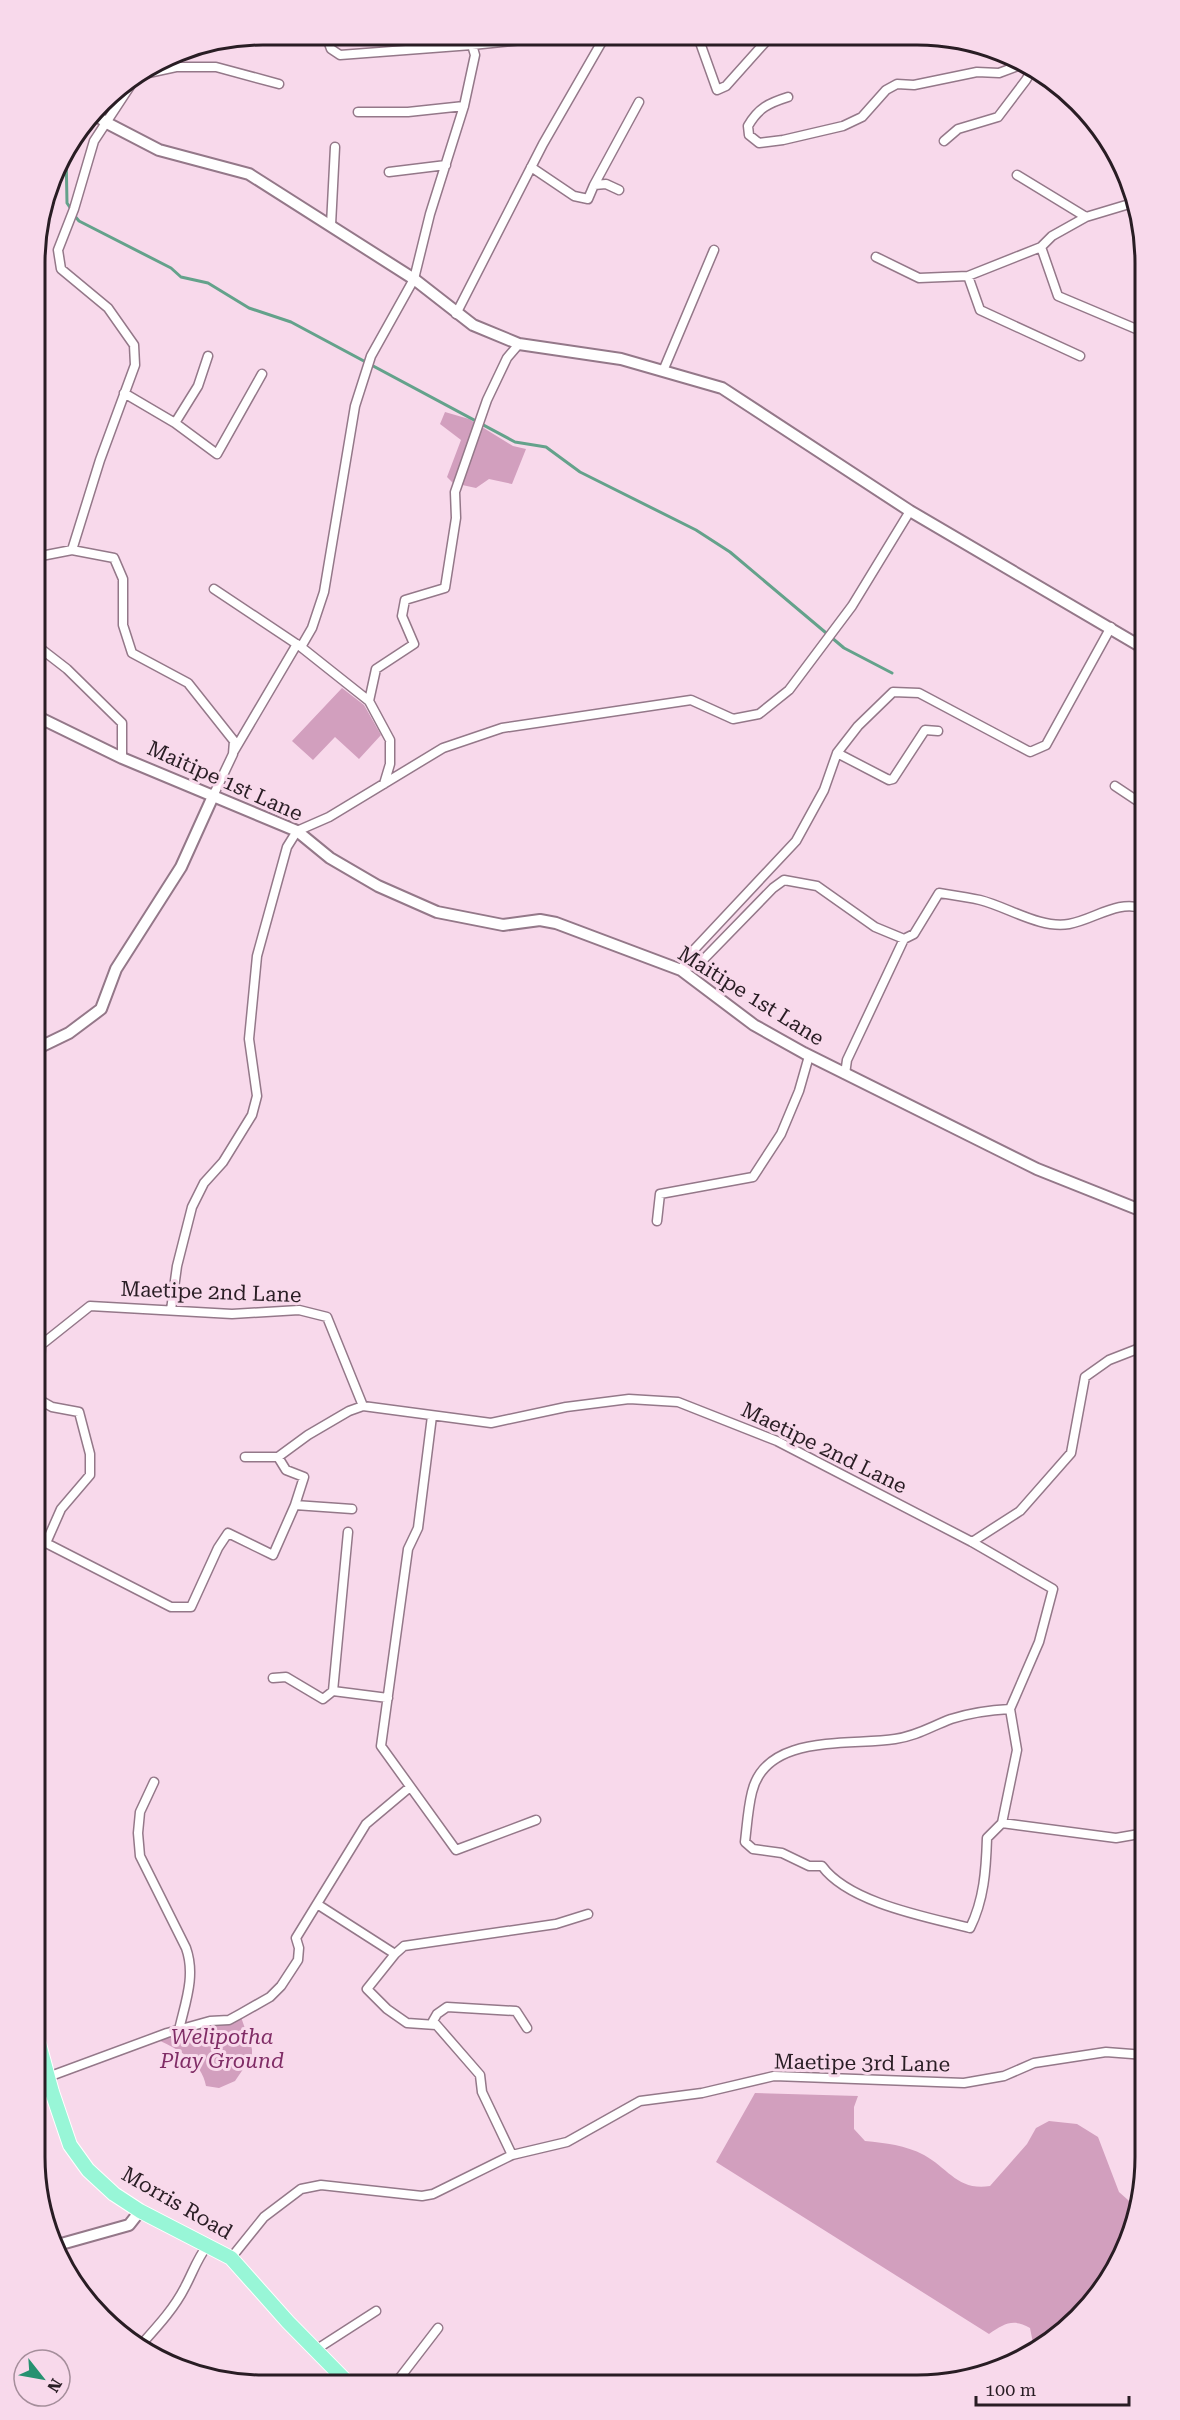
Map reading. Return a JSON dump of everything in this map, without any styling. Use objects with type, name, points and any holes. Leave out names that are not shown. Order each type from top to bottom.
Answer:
[{"type":"main road","name":"Morris Road","points":[[45,2066],[70,2145],[79,2160],[114,2194],[140,2211],[231,2259],[288,2322],[341,2375]]},
{"type":"street","points":[[45,1045],[69,1033],[101,1010],[116,969],[181,867],[233,754],[312,628],[324,592],[355,405],[370,356],[414,279],[430,214],[464,106],[475,56],[472,45],[340,55],[331,49],[330,45]]},
{"type":"street","points":[[456,314],[531,167],[600,45]]},
{"type":"street","points":[[701,45],[717,90],[726,86],[763,45]]},
{"type":"street","points":[[160,71],[176,67],[216,67],[279,84]]},
{"type":"street","points":[[788,97],[765,105],[755,113],[748,126],[749,135],[759,143],[783,140],[843,126],[861,117],[886,90],[897,84],[914,85],[977,72],[999,73],[1014,67]]},
{"type":"street","points":[[944,141],[958,129],[998,117],[1029,76]]},
{"type":"street","points":[[72,550],[100,459],[135,366],[134,345],[108,308],[60,269],[58,250],[94,141],[124,95]]},
{"type":"street","points":[[531,167],[574,196],[588,199],[639,102]]},
{"type":"street","points":[[358,112],[408,112],[464,106]]},
{"type":"street","points":[[100,118],[159,150],[249,174],[414,279],[473,325],[519,344],[621,359],[722,388],[909,511],[1135,642]]},
{"type":"street","points":[[331,225],[335,147]]},
{"type":"street","points":[[389,172],[447,165]]},
{"type":"street","points":[[1017,175],[1086,217]]},
{"type":"street","points":[[594,185],[606,184],[619,190]]},
{"type":"street","points":[[876,257],[919,278],[968,276],[1041,247],[1052,236],[1086,217],[1127,205]]},
{"type":"street","points":[[1041,247],[1058,297],[1135,329]]},
{"type":"street","points":[[663,371],[714,250]]},
{"type":"street","points":[[968,276],[980,310],[1080,356]]},
{"type":"street","points":[[369,701],[376,669],[414,644],[402,616],[405,600],[445,588],[456,518],[455,492],[487,400],[507,358],[519,344]]},
{"type":"street","points":[[175,423],[198,386],[208,356]]},
{"type":"street","points":[[124,393],[175,423],[217,454],[262,374]]},
{"type":"street","points":[[171,1310],[177,1266],[192,1207],[204,1183],[223,1162],[252,1115],[257,1096],[249,1039],[257,956],[287,847],[297,831],[328,817],[443,748],[502,728],[691,700],[733,719],[759,714],[789,690],[852,606],[909,511]]},
{"type":"street","points":[[45,555],[72,550],[114,558],[123,579],[123,625],[132,653],[188,683],[234,741],[233,754]]},
{"type":"street","points":[[214,589],[299,646],[369,701],[390,740],[390,764],[384,784]]},
{"type":"street","points":[[681,970],[690,954],[796,841],[824,790],[837,753],[858,726],[892,692],[919,693],[1030,752],[1046,745],[1112,627]]},
{"type":"street","points":[[45,652],[67,669],[122,723],[122,758]]},
{"type":"street","name":"Maitipe 1st Lane","points":[[45,720],[122,758],[214,794],[297,831],[330,858],[378,885],[436,912],[503,925],[540,920],[556,923],[681,970],[754,1024],[809,1056],[1037,1169],[1135,1208]]},
{"type":"street","points":[[837,753],[889,780],[893,778],[925,730],[938,731]]},
{"type":"street","points":[[1115,786],[1135,799]]},
{"type":"street","points":[[681,970],[701,962],[772,888],[784,880],[817,886],[875,927],[904,939]]},
{"type":"street","points":[[845,1074],[847,1060],[904,939],[914,934],[939,893],[980,900],[1047,923],[1069,924],[1114,908],[1135,907]]},
{"type":"street","points":[[657,1221],[660,1194],[753,1177],[781,1134],[799,1091],[809,1056]]},
{"type":"street","name":"Maetipe 2nd Lane","points":[[45,1339],[90,1306],[232,1314],[299,1310],[327,1317],[363,1406],[491,1423],[566,1407],[629,1399],[678,1402],[777,1441],[972,1542],[1053,1589],[1039,1642],[1010,1709]]},
{"type":"street","points":[[972,1542],[1020,1511],[1071,1453],[1085,1377],[1109,1360],[1135,1350]]},
{"type":"street","points":[[45,1403],[52,1407],[79,1412],[90,1454],[90,1475],[61,1509],[46,1543],[171,1607],[190,1607],[218,1548],[228,1533],[273,1555],[295,1505],[304,1477],[286,1470],[278,1457]]},
{"type":"street","points":[[245,1457],[278,1457],[308,1435],[349,1411],[363,1406]]},
{"type":"street","points":[[417,1492],[430,1416]]},
{"type":"street","points":[[430,1416],[418,1528],[408,1549],[381,1746],[456,1850],[536,1820]]},
{"type":"street","points":[[295,1505],[352,1509]]},
{"type":"street","points":[[333,1691],[348,1532]]},
{"type":"street","points":[[273,1678],[286,1677],[323,1699],[333,1691],[388,1698]]},
{"type":"street","points":[[1010,1709],[1017,1750],[1002,1823],[987,1838],[986,1868],[979,1910],[970,1928],[888,1908],[831,1878],[822,1866],[809,1866],[783,1853],[753,1849],[745,1842],[752,1791],[760,1772],[774,1758],[792,1751],[844,1741],[895,1739],[926,1731],[951,1719],[993,1710],[1010,1709]]},
{"type":"street","points":[[154,1782],[141,1812],[138,1833],[140,1856],[192,1964],[179,2030]]},
{"type":"street","points":[[48,2077],[167,2033],[210,2021],[229,2020],[270,1997],[281,1986],[298,1960],[299,1948],[296,1938],[366,1824],[410,1787]]},
{"type":"street","points":[[1002,1823],[1116,1838],[1135,1835]]},
{"type":"street","points":[[317,1904],[395,1953]]},
{"type":"street","points":[[436,2025],[407,2023],[387,2009],[367,1989],[395,1953],[404,1946],[556,1924],[588,1914]]},
{"type":"street","points":[[512,2155],[482,2092],[480,2075],[434,2020],[436,2013],[447,2007],[516,2011],[526,2028]]},
{"type":"street","name":"Maetipe 3rd Lane","points":[[231,2259],[264,2217],[301,2189],[321,2185],[422,2196],[433,2194],[512,2155],[567,2142],[640,2102],[702,2093],[774,2076],[964,2083],[1004,2076],[1034,2063],[1106,2052],[1135,2054]]},
{"type":"street","points":[[63,2243],[129,2225],[140,2211]]},
{"type":"street","points":[[145,2340],[185,2288],[195,2262],[207,2246]]},
{"type":"street","points":[[317,2349],[376,2311]]},
{"type":"street","points":[[402,2375],[438,2328]]},
{"type":"green space","points":[[445,412],[469,419],[513,446],[526,449],[512,484],[489,479],[476,488],[453,483],[447,477],[461,440],[440,424]]},
{"type":"green space","points":[[342,688],[364,705],[381,735],[359,759],[335,737],[313,760],[292,741]]},
{"type":"green space","name":"Welipotha Play Ground","points":[[240,2014],[252,2049],[252,2056],[235,2081],[219,2088],[206,2086],[204,2077],[194,2062],[171,2046],[154,2038]]},
{"type":"green space","points":[[755,2093],[858,2096],[854,2107],[854,2129],[865,2141],[910,2149],[924,2155],[954,2178],[979,2187],[990,2186],[1027,2144],[1036,2128],[1049,2121],[1077,2124],[1098,2137],[1119,2192],[1130,2202],[1113,2253],[1090,2290],[1061,2321],[1033,2342],[1030,2328],[1019,2323],[999,2327],[989,2334],[716,2162]]},
{"type":"waterway","points":[[66,169],[67,203],[71,209]]},
{"type":"waterway","points":[[74,215],[79,221],[171,268],[181,277],[208,283],[249,308],[291,322],[515,442],[546,447],[580,472],[696,530],[730,552],[844,648],[892,673]]}]
